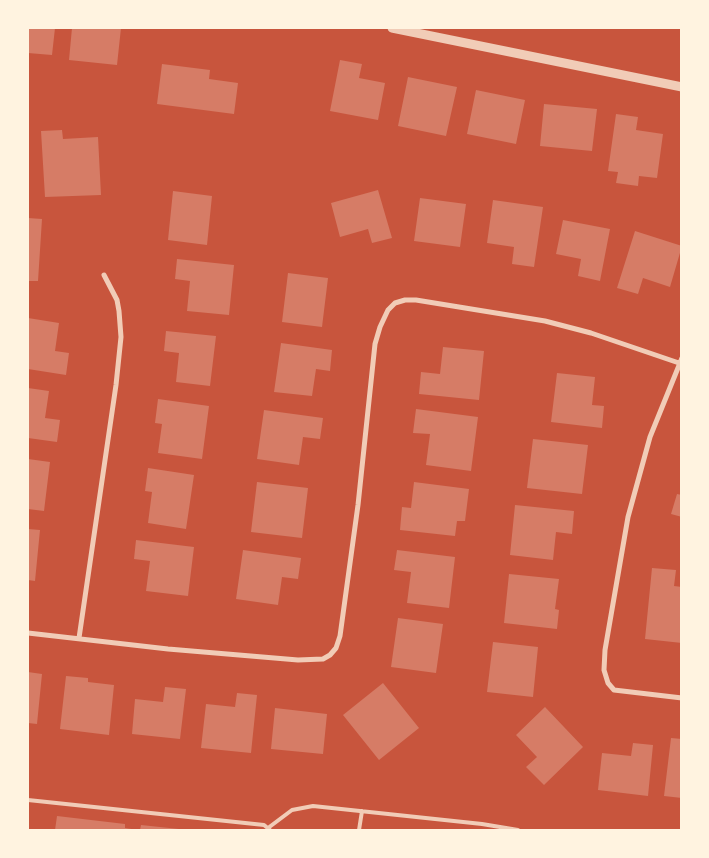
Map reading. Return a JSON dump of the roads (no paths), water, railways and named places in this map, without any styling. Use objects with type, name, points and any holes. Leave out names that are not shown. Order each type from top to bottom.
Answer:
[{"type":"street","points":[[392,28],[682,87]]},
{"type":"street","points":[[80,638],[116,385],[121,337],[117,300],[104,274]]},
{"type":"street","points":[[28,633],[168,649],[298,660],[323,659],[330,655],[336,648],[340,636],[358,505],[375,344],[388,310],[395,303],[405,300],[416,300],[546,321],[680,360],[650,437],[628,517],[605,650],[604,670],[608,683],[614,690],[682,698]]},
{"type":"lane","points":[[28,800],[264,825],[269,829],[292,810],[313,806],[482,824],[518,830]]},
{"type":"lane","points":[[359,830],[362,811]]}]
